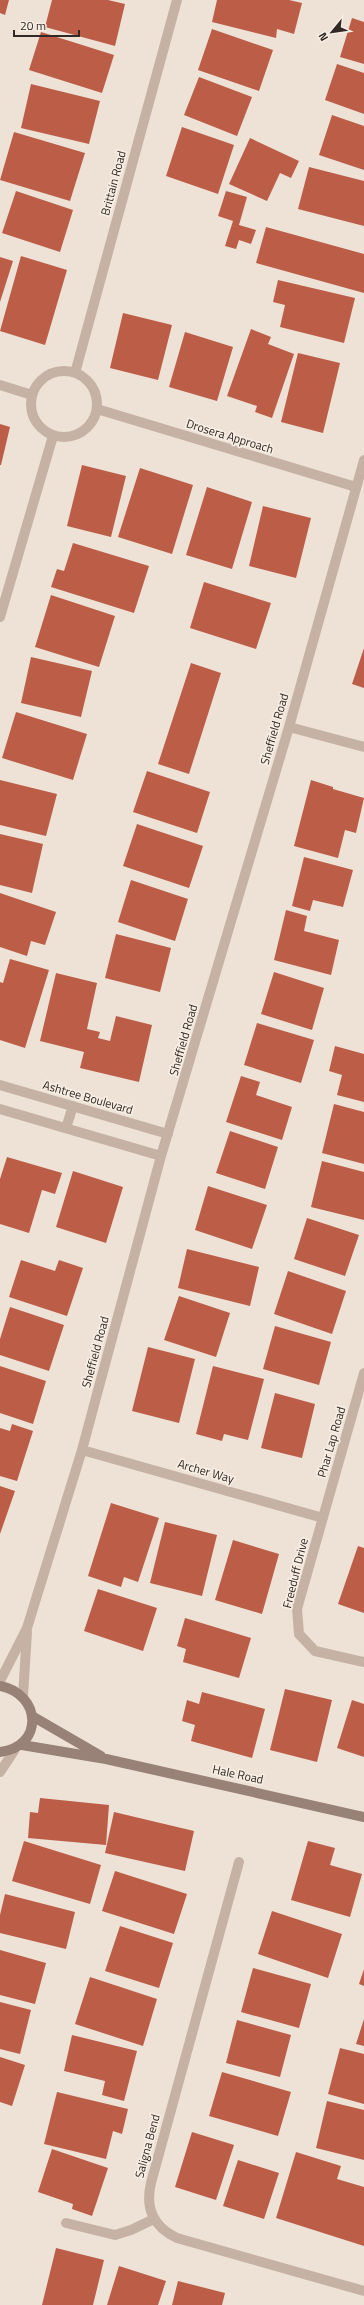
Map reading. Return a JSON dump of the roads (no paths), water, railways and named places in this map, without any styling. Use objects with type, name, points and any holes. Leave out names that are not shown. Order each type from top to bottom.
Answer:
[{"type":"main road","points":[[0,1686],[12,1688],[23,1696],[29,1705],[32,1716],[31,1732],[18,1748]]},
{"type":"main road","name":"Hale Road","points":[[32,1716],[106,1759]]},
{"type":"main road","name":"Hale Road","points":[[0,1752],[18,1748],[106,1759],[364,1817]]},
{"type":"street","name":"Brittain Road","points":[[74,373],[177,0]]},
{"type":"street","points":[[63,371],[74,373],[90,384],[96,396],[97,409],[91,424],[81,433],[68,437],[53,436],[41,428],[33,416],[31,404],[32,395],[40,381],[52,373],[63,371]]},
{"type":"street","points":[[0,385],[32,395]]},
{"type":"street","name":"Drosera Approach","points":[[97,409],[356,487]]},
{"type":"street","points":[[0,617],[53,436]]},
{"type":"street","name":"Sheffield Road","points":[[0,1681],[27,1628],[82,1450],[168,1134],[289,727],[364,460]]},
{"type":"street","points":[[289,727],[364,747]]},
{"type":"street","name":"Ashtree Boulevard","points":[[0,1085],[168,1134]]},
{"type":"street","points":[[66,1128],[73,1106]]},
{"type":"street","points":[[0,1109],[162,1156]]},
{"type":"street","name":"Phar Lap Road","points":[[323,1518],[364,1372]]},
{"type":"street","name":"Archer Way","points":[[82,1450],[323,1518]]},
{"type":"street","name":"Freeduff Drive","points":[[323,1518],[297,1609],[299,1634],[315,1651],[364,1662]]},
{"type":"street","name":"Sheffield Road","points":[[23,1696],[27,1628]]},
{"type":"street","points":[[0,1772],[18,1748]]},
{"type":"street","name":"Saligna Bend","points":[[238,1862],[151,2183],[148,2196],[149,2209],[165,2233],[176,2238],[364,2290]]},
{"type":"street","points":[[66,2223],[115,2235],[131,2230],[154,2218]]}]
